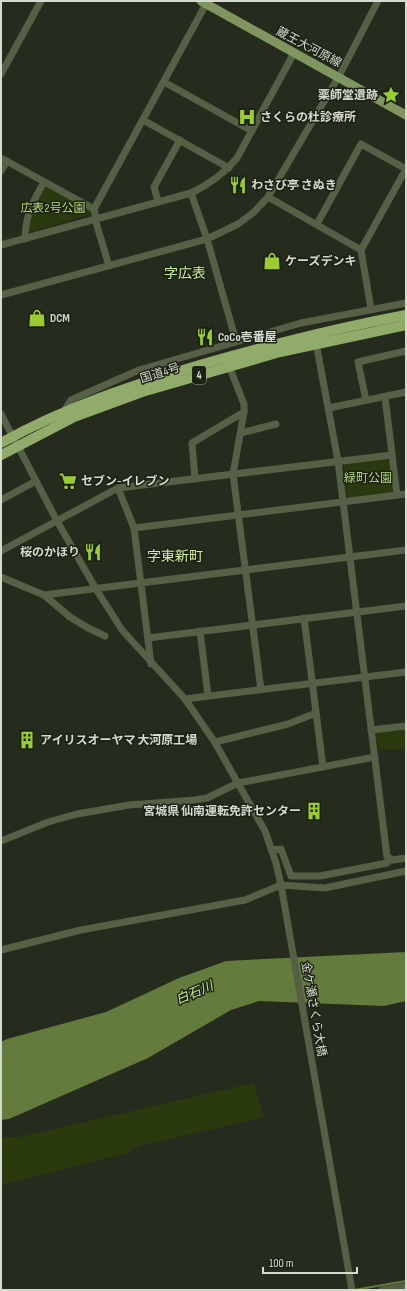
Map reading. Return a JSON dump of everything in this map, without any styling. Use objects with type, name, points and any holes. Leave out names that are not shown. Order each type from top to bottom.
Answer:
[{"type":"highway","name":"国道4号","points":[[1,455],[15,441],[64,411],[123,388],[315,333],[406,315]]},
{"type":"highway","name":"国道4号","points":[[1,443],[15,441],[107,404],[229,366],[316,343],[406,325]]},
{"type":"main road","name":"蔵王大河原線","points":[[204,2],[294,53],[339,76],[406,115]]},
{"type":"street","points":[[1,74],[42,1]]},
{"type":"street","points":[[1,295],[207,239],[238,224],[253,213],[268,197],[339,76],[378,1]]},
{"type":"street","points":[[109,266],[94,210],[164,82],[204,2]]},
{"type":"street","points":[[1,245],[191,193],[206,186],[229,168],[237,158],[294,53]]},
{"type":"street","points":[[164,82],[252,131]]},
{"type":"street","points":[[143,120],[229,168]]},
{"type":"street","points":[[158,201],[154,188],[180,140]]},
{"type":"street","points":[[317,224],[361,144],[406,169],[362,250],[371,309]]},
{"type":"street","points":[[1,171],[4,160],[94,210]]},
{"type":"street","points":[[25,239],[28,215],[44,182]]},
{"type":"street","points":[[191,193],[207,239],[236,341]]},
{"type":"street","points":[[268,197],[362,250]]},
{"type":"street","points":[[64,411],[71,400],[139,370],[301,323],[406,303]]},
{"type":"street","points":[[316,343],[338,461],[387,857],[389,860]]},
{"type":"street","points":[[366,400],[358,362],[406,351]]},
{"type":"street","points":[[229,366],[244,404],[241,433],[233,474],[261,690]]},
{"type":"street","points":[[329,408],[406,392]]},
{"type":"street","points":[[385,397],[397,495]]},
{"type":"street","points":[[195,479],[192,443],[244,412]]},
{"type":"street","name":"金ケ瀬さくら大橋","points":[[1,414],[57,521],[96,589],[122,630],[151,664],[185,699],[215,742],[264,831],[272,850],[283,895],[352,1290]]},
{"type":"street","points":[[241,433],[276,424]]},
{"type":"street","points":[[1,551],[118,488],[392,455]]},
{"type":"street","points":[[1,500],[36,481]]},
{"type":"street","points":[[118,488],[134,528],[151,664]]},
{"type":"street","points":[[134,528],[406,494]]},
{"type":"street","points":[[44,595],[406,550]]},
{"type":"street","points":[[1,577],[44,595],[70,617],[105,636]]},
{"type":"street","points":[[148,638],[406,606]]},
{"type":"street","points":[[304,618],[323,767]]},
{"type":"street","points":[[200,631],[208,696]]},
{"type":"street","points":[[185,699],[406,672]]},
{"type":"street","points":[[215,742],[288,724],[316,713]]},
{"type":"street","points":[[372,730],[406,726]]},
{"type":"street","points":[[1,840],[48,822],[77,814],[129,805],[207,798],[238,783],[375,757]]},
{"type":"street","points":[[272,850],[281,849],[291,876],[320,876],[387,863],[389,860],[405,859]]},
{"type":"street","points":[[1,950],[81,930],[245,900],[281,885],[325,888],[406,871]]},
{"type":"street","points":[[382,1290],[406,1286]]},
{"type":"green space","name":"広表2号公園","points":[[46,185],[91,210],[91,214],[31,232],[27,227],[32,210]]},
{"type":"green space","name":"緑町公園","points":[[386,457],[390,460],[393,490],[391,493],[349,498],[347,496],[345,462]]},
{"type":"green space","points":[[406,728],[406,748],[379,751],[376,734],[379,732]]},
{"type":"green space","points":[[254,1083],[264,1119],[261,1118],[139,1146],[127,1153],[1,1185],[1,1137],[19,1137]]},
{"type":"water","name":"白石川","points":[[406,952],[406,1001],[384,1006],[259,1001],[231,1010],[148,1058],[9,1119],[1,1120],[1,1042],[7,1039],[106,1012],[179,978],[226,961]]},
{"type":"waterway","points":[[354,1290],[406,1281]]},
{"type":"place","name":"薬師堂遺跡","points":[[391,95]]},
{"type":"place","name":"さくらの杜診療所","points":[[247,117]]},
{"type":"place","name":"わさび亭 さぬき","points":[[238,185]]},
{"type":"place","name":"ケーズデンキ","points":[[272,261]]},
{"type":"place","name":"DCM","points":[[37,318]]},
{"type":"place","name":"CoCo壱番屋","points":[[205,337]]},
{"type":"place","name":"セブン-イレブン","points":[[68,481]]},
{"type":"place","name":"桜のかほり","points":[[93,552]]},
{"type":"place","name":"アイリスオーヤマ 大河原工場","points":[[27,740]]},
{"type":"place","name":"宮城県 仙南運転免許センター","points":[[314,811]]},
{"type":"district","name":"字広表","points":[[185,273]]},
{"type":"district","name":"字東新町","points":[[175,556]]}]
